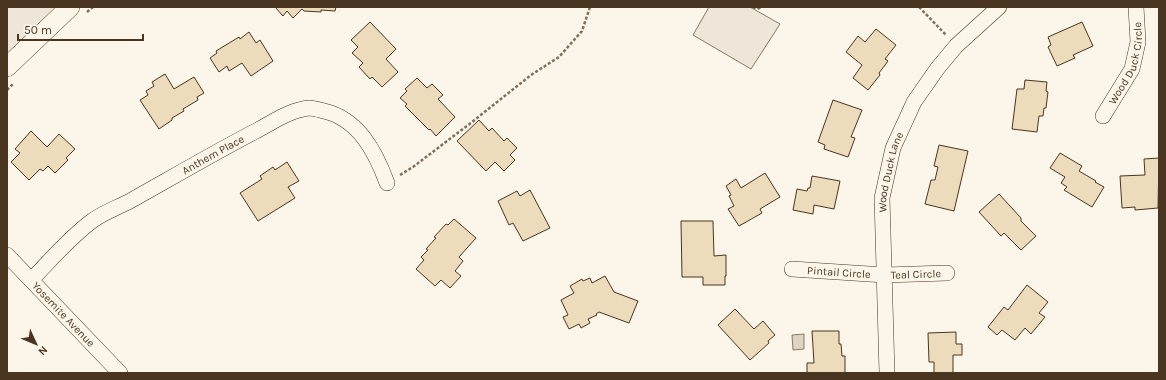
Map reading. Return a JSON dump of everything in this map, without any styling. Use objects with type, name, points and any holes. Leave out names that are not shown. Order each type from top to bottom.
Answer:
[{"type":"street","points":[[7,67],[70,7]]},
{"type":"street","name":"Wood Duck Lane","points":[[887,373],[882,198],[894,148],[914,102],[937,69],[956,46],[999,7]]},
{"type":"street","name":"Wood Duck Circle","points":[[1103,116],[1132,69],[1138,42],[1136,7]]},
{"type":"street","name":"Anthem Place","points":[[31,280],[76,234],[93,220],[129,202],[174,175],[281,116],[305,109],[310,108],[333,113],[356,129],[369,144],[376,156],[387,183]]},
{"type":"street","name":"Yosemite Avenue","points":[[7,255],[120,373]]},
{"type":"street","name":"Pintail Circle","points":[[792,269],[885,275]]},
{"type":"street","name":"Teal Circle","points":[[885,275],[947,273]]},
{"type":"path","points":[[413,167],[531,75],[559,57],[582,31],[590,7]]},
{"type":"path","points":[[753,7],[757,9],[762,7]]},
{"type":"path","points":[[919,7],[956,46]]},
{"type":"shaded area","points":[[7,7],[70,7],[7,67]]},
{"type":"shaded area","points":[[709,7],[750,7],[780,24],[751,69],[693,35]]},
{"type":"shaded area","points":[[804,334],[804,349],[793,350],[792,335]]},
{"type":"building","points":[[275,7],[336,7],[335,11],[321,10],[321,12],[304,11],[302,9],[293,18],[287,11],[283,16]]},
{"type":"building","points":[[370,22],[396,49],[386,59],[398,72],[382,87],[372,77],[370,79],[359,67],[363,63],[352,53],[358,47],[351,40]]},
{"type":"building","points":[[1082,22],[1093,46],[1073,55],[1075,58],[1057,66],[1048,47],[1051,45],[1048,37]]},
{"type":"building","points":[[876,29],[896,45],[885,59],[888,61],[879,73],[880,75],[868,90],[853,78],[862,65],[846,52],[858,36],[865,42]]},
{"type":"building","points":[[249,32],[256,43],[260,40],[273,61],[251,76],[242,63],[229,71],[227,66],[219,72],[210,58],[217,53],[216,51],[239,37],[240,39]]},
{"type":"building","points":[[165,74],[174,89],[194,77],[204,93],[197,97],[198,100],[183,109],[184,111],[172,118],[172,120],[159,129],[140,100],[148,95],[146,91],[154,86],[152,82]]},
{"type":"building","points":[[417,78],[427,88],[432,84],[443,95],[438,99],[455,117],[436,136],[405,106],[407,104],[400,98],[407,91],[405,89]]},
{"type":"building","points":[[1025,80],[1047,82],[1046,91],[1048,92],[1046,108],[1044,108],[1043,116],[1039,116],[1037,132],[1012,129],[1017,89],[1024,89]]},
{"type":"building","points":[[833,100],[862,110],[851,137],[855,138],[848,157],[824,149],[825,145],[818,142]]},
{"type":"building","points":[[479,120],[489,131],[492,128],[504,141],[507,138],[517,148],[510,155],[515,160],[504,171],[495,162],[486,171],[457,141]]},
{"type":"building","points":[[31,131],[47,147],[59,134],[75,149],[66,158],[68,160],[55,173],[48,166],[43,171],[40,169],[29,180],[11,162],[20,153],[15,149]]},
{"type":"building","points":[[939,145],[968,151],[954,211],[925,204],[931,180],[935,180],[938,167],[934,166]]},
{"type":"building","points":[[1060,153],[1082,166],[1079,171],[1104,187],[1092,207],[1064,190],[1067,187],[1061,183],[1065,177],[1050,168]]},
{"type":"building","points":[[1159,158],[1158,208],[1135,210],[1135,207],[1122,208],[1120,176],[1145,175],[1144,159]]},
{"type":"building","points":[[287,162],[299,181],[288,187],[295,198],[258,221],[240,193],[262,179],[260,176],[273,167],[275,170]]},
{"type":"building","points":[[765,173],[780,197],[760,209],[762,213],[739,226],[728,209],[734,206],[729,196],[731,195],[726,186],[736,179],[741,188]]},
{"type":"building","points":[[812,176],[840,181],[834,209],[814,205],[813,214],[793,210],[797,189],[807,191],[808,188],[810,188]]},
{"type":"building","points":[[530,190],[550,228],[523,241],[513,223],[509,225],[498,201],[517,191],[520,196]]},
{"type":"building","points":[[999,194],[1021,218],[1021,221],[1036,236],[1021,250],[1004,233],[1001,236],[979,212]]},
{"type":"building","points":[[454,219],[476,238],[459,257],[463,261],[455,271],[461,276],[450,288],[441,280],[435,286],[416,269],[424,260],[421,257],[436,238],[434,237],[446,224],[448,225]]},
{"type":"building","points":[[681,221],[713,221],[714,256],[726,255],[725,285],[703,285],[703,277],[682,277]]},
{"type":"building","points":[[605,276],[614,292],[638,301],[629,323],[599,312],[596,314],[597,315],[588,319],[590,323],[581,328],[579,324],[569,329],[563,317],[568,315],[561,300],[574,293],[570,286],[582,279],[583,281],[590,278],[592,283]]},
{"type":"building","points":[[1027,285],[1048,302],[1039,313],[1045,317],[1031,334],[1025,328],[1015,340],[1002,330],[997,335],[988,327],[1004,307],[1008,310]]},
{"type":"building","points":[[735,309],[754,329],[763,321],[775,335],[768,341],[769,343],[750,360],[718,325]]},
{"type":"building","points":[[812,331],[839,331],[839,344],[841,344],[842,356],[845,356],[845,373],[807,373],[807,363],[814,363]]},
{"type":"building","points":[[956,332],[956,344],[962,344],[962,355],[953,355],[953,373],[934,373],[934,362],[929,362],[928,333]]}]
